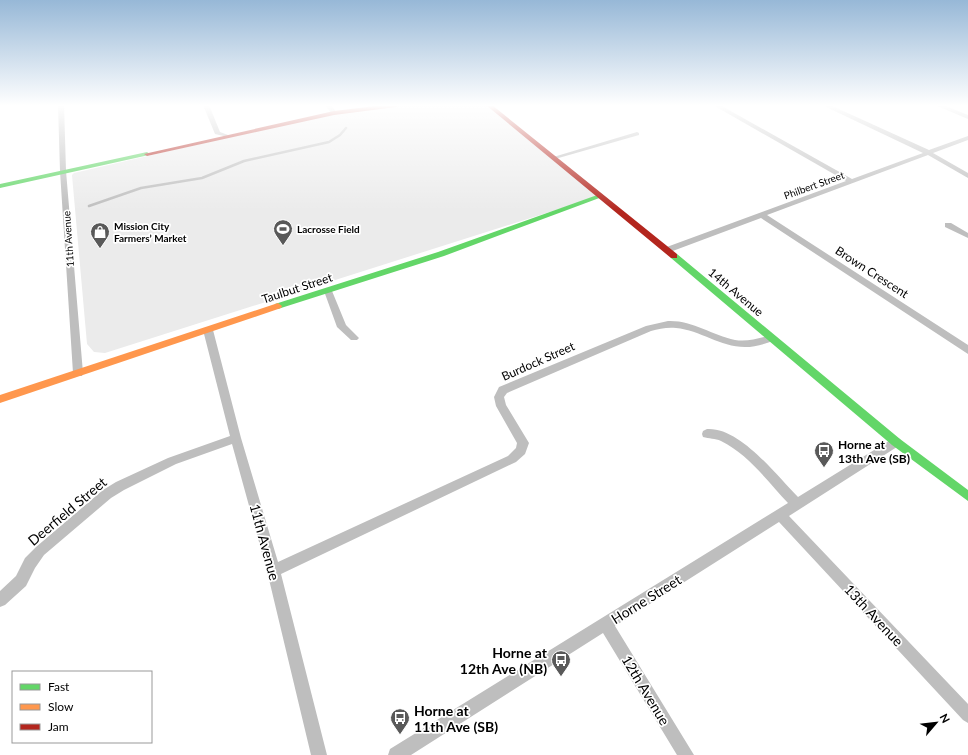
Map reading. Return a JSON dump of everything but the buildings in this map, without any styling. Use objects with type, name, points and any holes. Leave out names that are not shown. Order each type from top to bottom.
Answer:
[{"type":"street","name":"11th Avenue","points":[[62,140],[78,373]]},
{"type":"street","points":[[0,186],[206,140]]},
{"type":"street","name":"14th Avenue","points":[[532,140],[666,250],[896,442],[968,496]]},
{"type":"street","points":[[553,158],[615,140]]},
{"type":"street","points":[[778,140],[852,182]]},
{"type":"street","points":[[901,140],[927,152],[968,176]]},
{"type":"street","name":"Philbert Street","points":[[666,250],[961,140]]},
{"type":"street","name":"Taulbut Street","points":[[0,399],[328,291],[363,278],[441,254],[600,196]]},
{"type":"street","name":"Brown Crescent","points":[[762,215],[968,350]]},
{"type":"street","points":[[948,225],[968,236]]},
{"type":"street","points":[[328,291],[342,327],[354,338]]},
{"type":"street","name":"Burdock Street","points":[[274,571],[512,459],[521,451],[523,443],[501,406],[499,397],[502,390],[649,328],[661,325],[678,324],[693,328],[729,343],[744,345],[760,343],[772,338]]},
{"type":"street","name":"11th Avenue","points":[[208,330],[236,438],[274,571],[319,755]]},
{"type":"street","points":[[707,434],[717,434],[730,440],[744,451],[796,504]]},
{"type":"street","name":"Deerfield Street","points":[[0,600],[21,581],[30,563],[40,552],[107,494],[120,486],[172,461],[236,438]]},
{"type":"street","name":"Horne Street","points":[[396,755],[896,442]]},
{"type":"street","name":"13th Avenue","points":[[780,515],[968,715]]},
{"type":"street","name":"12th Avenue","points":[[606,624],[686,755]]},
{"type":"shaded area","points":[[216,140],[532,140],[600,196],[105,353],[94,352],[87,344],[72,175],[74,173]]},
{"type":"waterway","points":[[89,206],[141,188],[202,178],[244,161],[332,140]]},
{"type":"traffic: fast","points":[[0,186],[147,154]]},
{"type":"traffic: fast","points":[[278,306],[441,254],[600,196]]},
{"type":"traffic: fast","points":[[674,256],[896,442],[968,496]]},
{"type":"traffic: slow","points":[[0,399],[278,306]]},
{"type":"traffic: jam","points":[[147,154],[210,140]]},
{"type":"traffic: jam","points":[[532,140],[674,256]]},
{"type":"place","name":"Lacrosse Field","points":[[283,246]]},
{"type":"place","name":"Mission City Farmers’ Market","points":[[100,249]]},
{"type":"place","name":"Horne at 13th Ave (SB)","points":[[824,468]]},
{"type":"place","name":"Horne at 12th Ave (NB)","points":[[561,677]]},
{"type":"place","name":"Horne at 11th Ave (SB)","points":[[400,735]]}]
